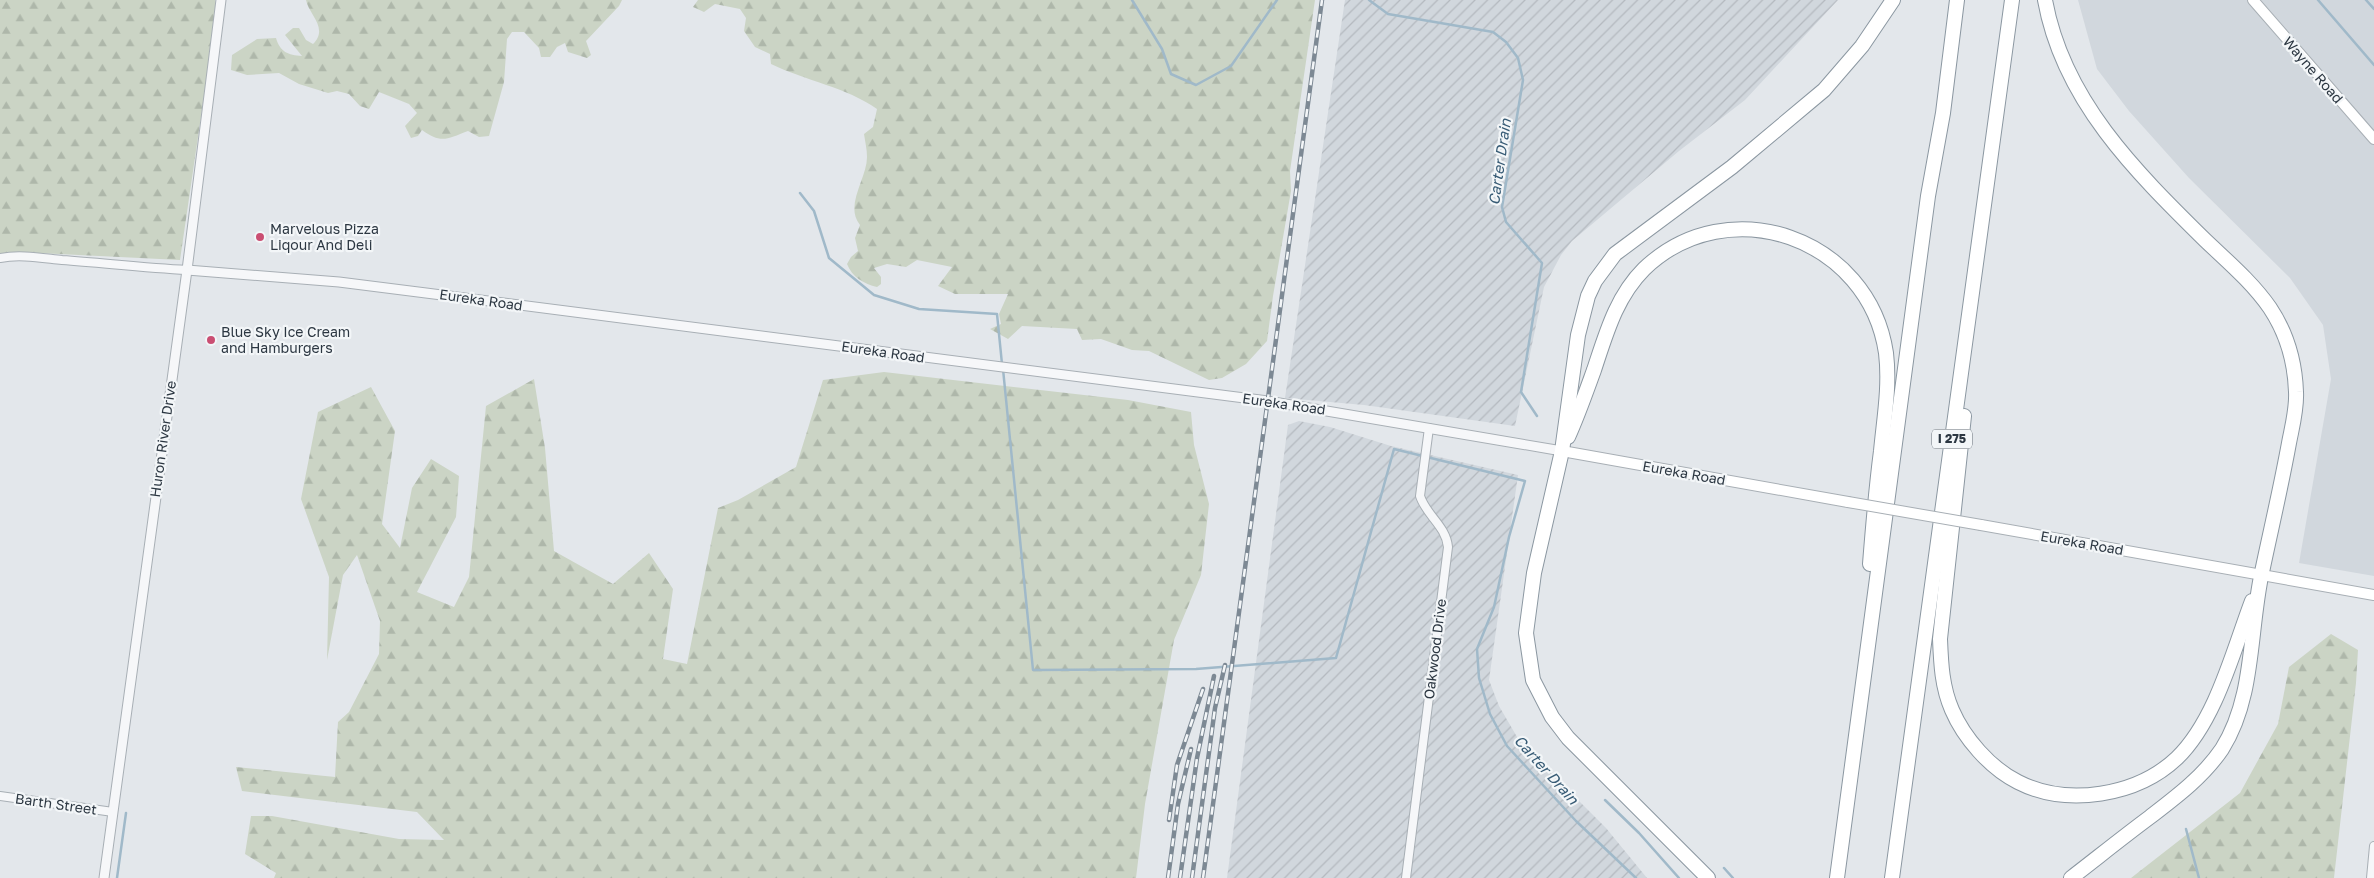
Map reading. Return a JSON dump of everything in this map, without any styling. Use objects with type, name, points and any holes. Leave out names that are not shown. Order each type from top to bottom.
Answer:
[{"type":"highway","points":[[1708,878],[1568,738],[1552,717],[1533,680],[1526,632],[1529,606],[1534,573],[1562,451],[1582,316],[1588,296],[1604,268],[1620,249],[1732,167],[1824,90],[1862,46],[1892,0]]},
{"type":"highway","points":[[1837,878],[1928,196],[1943,113],[1957,0]]},
{"type":"highway","name":"I 275","points":[[1892,878],[1936,544],[1968,336],[2012,0]]},
{"type":"highway","points":[[2045,0],[2063,59],[2079,94],[2099,125],[2158,194],[2262,298],[2278,321],[2293,366],[2296,392],[2295,408],[2281,486],[2261,575],[2245,686],[2233,728],[2211,765],[2188,787],[2071,878]]},
{"type":"highway","points":[[1562,451],[1578,415],[1616,308],[1644,269],[1672,248],[1705,233],[1744,228],[1776,232],[1801,241],[1821,251],[1843,268],[1865,296],[1874,312],[1886,354],[1887,393],[1872,541],[1862,693]]},
{"type":"highway","points":[[1968,336],[1963,426],[1940,639],[1941,666],[1945,692],[1953,711],[1979,750],[1998,768],[2018,782],[2039,789],[2065,794],[2096,795],[2118,791],[2156,774],[2177,758],[2193,740],[2210,710],[2261,575]]},
{"type":"main road","name":"Wayne Road","points":[[2253,0],[2374,138]]},
{"type":"main road","name":"Eureka Road","points":[[1562,451],[2374,595]]},
{"type":"street","name":"Huron River Drive","points":[[104,878],[187,270],[221,0]]},
{"type":"street","points":[[0,258],[9,256],[187,270]]},
{"type":"street","name":"Eureka Road","points":[[187,270],[339,282],[1268,401],[1562,451]]},
{"type":"street","name":"Oakwood Drive","points":[[1406,878],[1448,547],[1444,532],[1422,503],[1420,496],[1429,428]]},
{"type":"street","name":"Barth Street","points":[[0,796],[113,812]]},
{"type":"street","points":[[2371,878],[2374,846]]},
{"type":"shaded area","points":[[1345,0],[1838,0],[1745,100],[1679,151],[1572,241],[1561,255],[1544,287],[1515,426],[1364,405],[1285,398]]},
{"type":"shaded area","points":[[2078,0],[2374,0],[2374,576],[2299,563],[2331,379],[2323,325],[2290,278],[2189,178],[2129,111],[2097,69]]},
{"type":"shaded area","points":[[1299,421],[1330,427],[1391,446],[1518,475],[1489,680],[1499,706],[1520,742],[1606,828],[1647,878],[1227,878],[1288,425]]},
{"type":"green space","points":[[0,0],[215,0],[217,7],[180,260],[18,252],[0,255]]},
{"type":"green space","points":[[306,0],[622,0],[619,6],[586,41],[591,55],[587,58],[568,52],[565,43],[557,47],[550,57],[541,57],[539,48],[524,32],[512,32],[507,39],[504,82],[489,136],[479,137],[468,131],[439,139],[422,130],[418,136],[411,138],[405,126],[417,113],[409,104],[379,92],[369,109],[360,106],[349,94],[337,91],[328,93],[299,84],[279,73],[247,75],[231,70],[232,55],[257,39],[276,38],[282,50],[293,55],[302,56],[285,35],[293,28],[299,28],[306,40],[313,44],[317,38],[319,27]]},
{"type":"green space","points":[[698,0],[1315,0],[1290,171],[1291,191],[1267,341],[1246,364],[1222,378],[1209,380],[1149,351],[1132,350],[1101,339],[1082,340],[1077,329],[1022,326],[1008,339],[990,329],[1001,324],[999,314],[1008,294],[955,294],[938,286],[952,267],[917,260],[906,267],[887,264],[874,268],[881,277],[881,284],[877,287],[863,282],[852,273],[847,264],[858,251],[855,238],[860,225],[854,209],[855,200],[866,165],[867,154],[864,134],[873,127],[877,109],[852,95],[771,64],[770,54],[755,47],[744,31],[746,18],[740,9],[715,4],[704,12],[693,7]]},
{"type":"green space","points":[[884,372],[1128,400],[1191,412],[1194,445],[1209,504],[1201,575],[1174,640],[1145,804],[1136,878],[274,878],[276,873],[245,854],[251,816],[272,816],[399,839],[444,840],[417,812],[242,791],[236,767],[335,777],[338,722],[349,712],[379,654],[380,621],[357,555],[343,575],[327,660],[329,577],[301,499],[318,412],[371,387],[395,431],[382,524],[400,548],[412,488],[431,459],[459,476],[456,517],[417,592],[454,607],[469,577],[486,406],[534,379],[545,448],[554,551],[613,584],[649,553],[673,589],[663,659],[687,664],[718,508],[738,500],[796,467],[823,380]]},
{"type":"green space","points":[[2331,634],[2358,650],[2334,878],[2131,878],[2240,793],[2278,724],[2289,667]]},
{"type":"waterway","points":[[1132,0],[1162,49],[1171,74],[1196,85],[1231,66],[1277,0]]},
{"type":"waterway","name":"Carter Drain","points":[[1369,0],[1388,14],[1493,32],[1506,42],[1518,58],[1523,80],[1502,207],[1506,222],[1542,263],[1521,392],[1537,416]]},
{"type":"waterway","points":[[2318,0],[2374,65]]},
{"type":"waterway","points":[[2366,0],[2374,9]]},
{"type":"waterway","points":[[800,193],[814,211],[829,258],[874,295],[919,309],[997,314],[1002,364]]},
{"type":"waterway","points":[[1003,369],[1033,670],[1196,669],[1336,658],[1394,449],[1525,481],[1509,537],[1494,607],[1477,649],[1479,678],[1490,714],[1507,746],[1576,821],[1636,878]]},
{"type":"waterway","points":[[1605,800],[1639,833],[1679,878]]},
{"type":"waterway","points":[[117,878],[126,813]]},
{"type":"waterway","points":[[2186,829],[2199,878]]},
{"type":"waterway","points":[[1724,868],[1733,878]]},
{"type":"railway","points":[[1203,878],[1322,0]]},
{"type":"railway","points":[[1192,878],[1215,708],[1225,665]]},
{"type":"railway","points":[[1180,878],[1197,758],[1214,676]]},
{"type":"railway","points":[[1169,820],[1177,765],[1203,689]]},
{"type":"railway","points":[[1168,878],[1178,804],[1191,749]]},
{"type":"place","name":"Marvelous Pizza Liqour And Deli","points":[[260,237]]},
{"type":"place","name":"Blue Sky Ice Cream and Hamburgers","points":[[211,340]]}]
